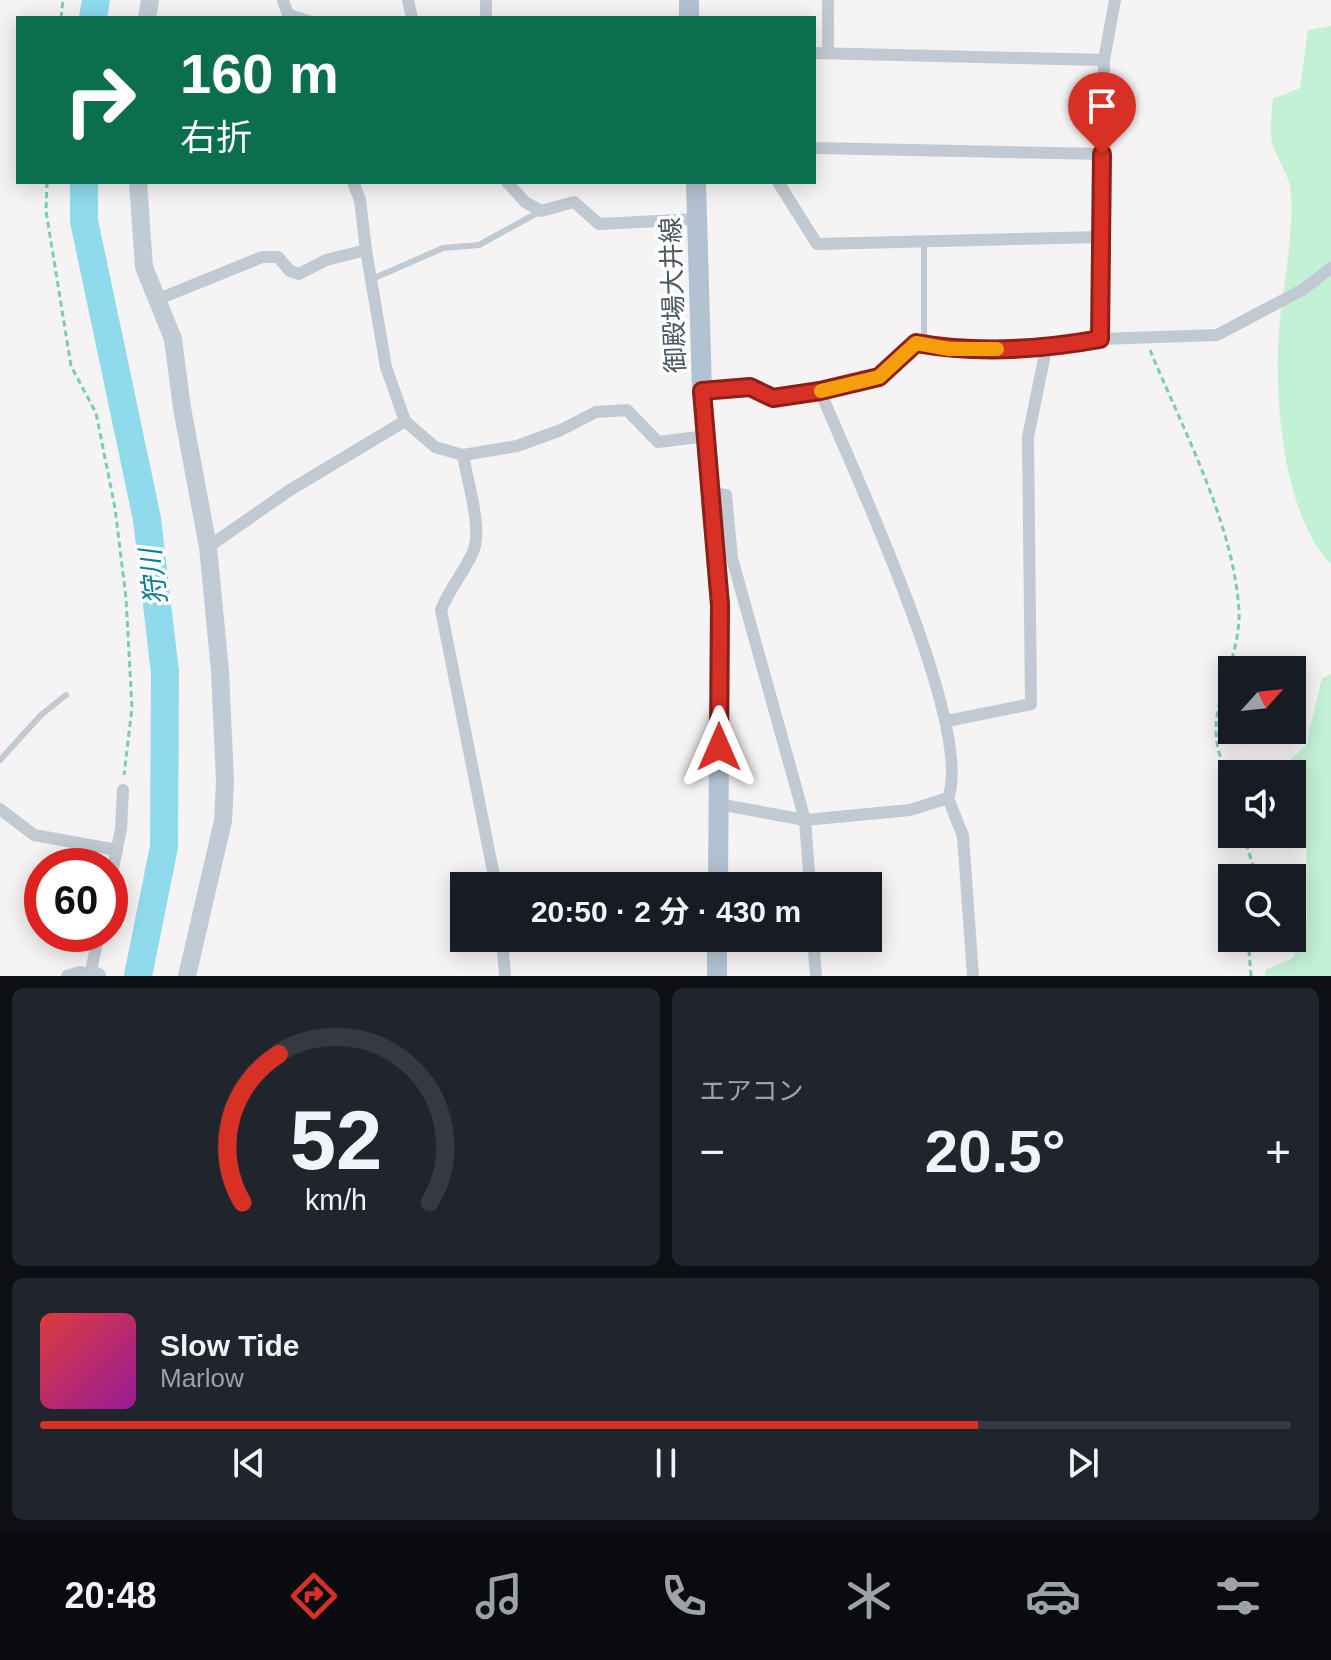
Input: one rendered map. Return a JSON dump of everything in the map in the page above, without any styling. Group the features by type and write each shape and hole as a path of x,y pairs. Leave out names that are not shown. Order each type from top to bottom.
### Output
{"main road":[{"name":"御殿場大井線","path":"696,184 702,391 720,605 718,872"},
{"path":"717,952 717,976"}],"street":[{"path":"828,0 828,53"},
{"path":"1100,339 1104,60 1115,0"},
{"path":"816,53 1104,60"},
{"path":"816,148 1102,154"},
{"path":"138,184 144,267 173,339 182,408 208,547 225,781 223,821 187,976"},
{"path":"354,184 360,200 370,280 386,367 405,421 435,447 463,455 517,446 561,430 596,412 627,410 658,442 707,436"},
{"path":"509,184 525,202 541,211 574,202 599,224 698,219"},
{"path":"779,184 817,244 1101,237"},
{"path":"156,300 262,257 278,257 290,271 299,274 326,260 366,250"},
{"path":"947,721 1031,704 1028,437 1046,349 1100,339 1217,335 1302,290 1331,268"},
{"path":"702,391 750,387 773,398 820,391 921,636 947,721 953,785 948,798 963,836 973,976"},
{"path":"208,547 290,490 405,421"},
{"path":"463,455 476,531 474,549 451,584 441,610 493,872"},
{"path":"712,493 726,495 732,558 805,820 809,872"},
{"path":"117,848 123,790"},
{"path":"718,804 805,820 910,810 948,798"},
{"path":"0,809 34,835 106,848"},
{"path":"67,976 80,972 93,976 96,952"},
{"path":"503,952 505,976"},
{"path":"814,952 816,976"}],"lane":[{"path":"370,280 443,248 479,245 541,211"},
{"path":"924,241 924,344"},
{"path":"820,391 879,377 916,343 949,349 1046,349"},
{"path":"0,760 41,715 66,695"}],"path":[{"path":"47,184 46,211 71,366 89,394 96,413 115,508 126,598 132,708 124,775"},
{"path":"1146,339 1211,499 1234,572 1239,612 1236,653 1217,716 1217,744 1222,760"},
{"path":"1251,976 1252,952"}],"green space":[{"path":"1331,26 1331,564 1315,543 1302,516 1285,454 1278,358 1291,202 1290,186 1274,147 1271,126 1273,99 1300,88 1308,30"},
{"path":"1331,674 1331,976 1265,976 1265,970 1293,958 1295,952 1306,952 1306,760 1290,760 1306,745 1322,678"}],"waterway":[{"name":"狩川","path":"93,16 96,0"},
{"name":"狩川","path":"84,184 84,221 147,519 165,672 164,847 138,976"}],"slow traffic":[{"path":"821,391 879,377 916,343 949,349 997,349"}],"route":[{"path":"719,747 720,605 702,391 750,387 773,398 820,391 879,377 916,343 949,349 1046,349 1100,339 1102,154"}]}
